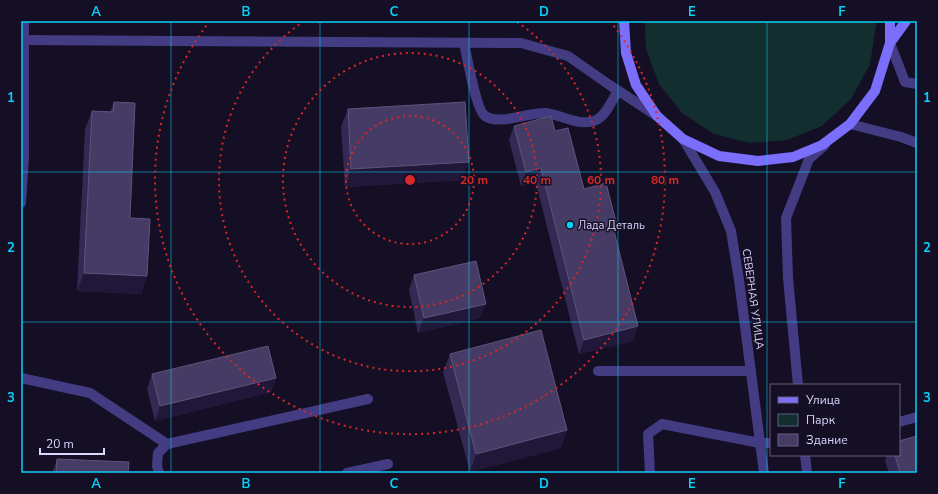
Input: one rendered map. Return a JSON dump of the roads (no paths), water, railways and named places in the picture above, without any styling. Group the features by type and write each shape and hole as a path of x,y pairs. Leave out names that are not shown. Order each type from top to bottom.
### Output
{"main road":[{"path":"624,21 626,53 636,85 657,116 683,139 719,156 758,161 793,157 822,145 850,124 876,91 890,43 890,21"},
{"path":"890,43 906,21"}],"street":[{"path":"21,203 24,156 24,21"},
{"path":"23,40 522,43 568,56 657,116"},
{"path":"464,43 478,106 484,116 495,120 545,113 583,122 593,122 600,118 618,91"},
{"path":"890,43 906,82 917,84"},
{"path":"798,384 788,278 786,218 809,159 850,124 917,143"},
{"name":"СЕВЕРНАЯ УЛИЦА","path":"683,139 715,192 731,230 764,473"},
{"path":"598,371 751,371"},
{"path":"21,378 90,393 167,444"},
{"path":"159,473 157,466 158,453 167,444 368,399"},
{"path":"900,422 917,417"},
{"path":"650,473 648,434 662,424 760,443 770,443"},
{"path":"805,456 807,473"},
{"path":"347,473 388,464"}],"place":[{"name":"Лада Деталь","path":"570,225"}]}
